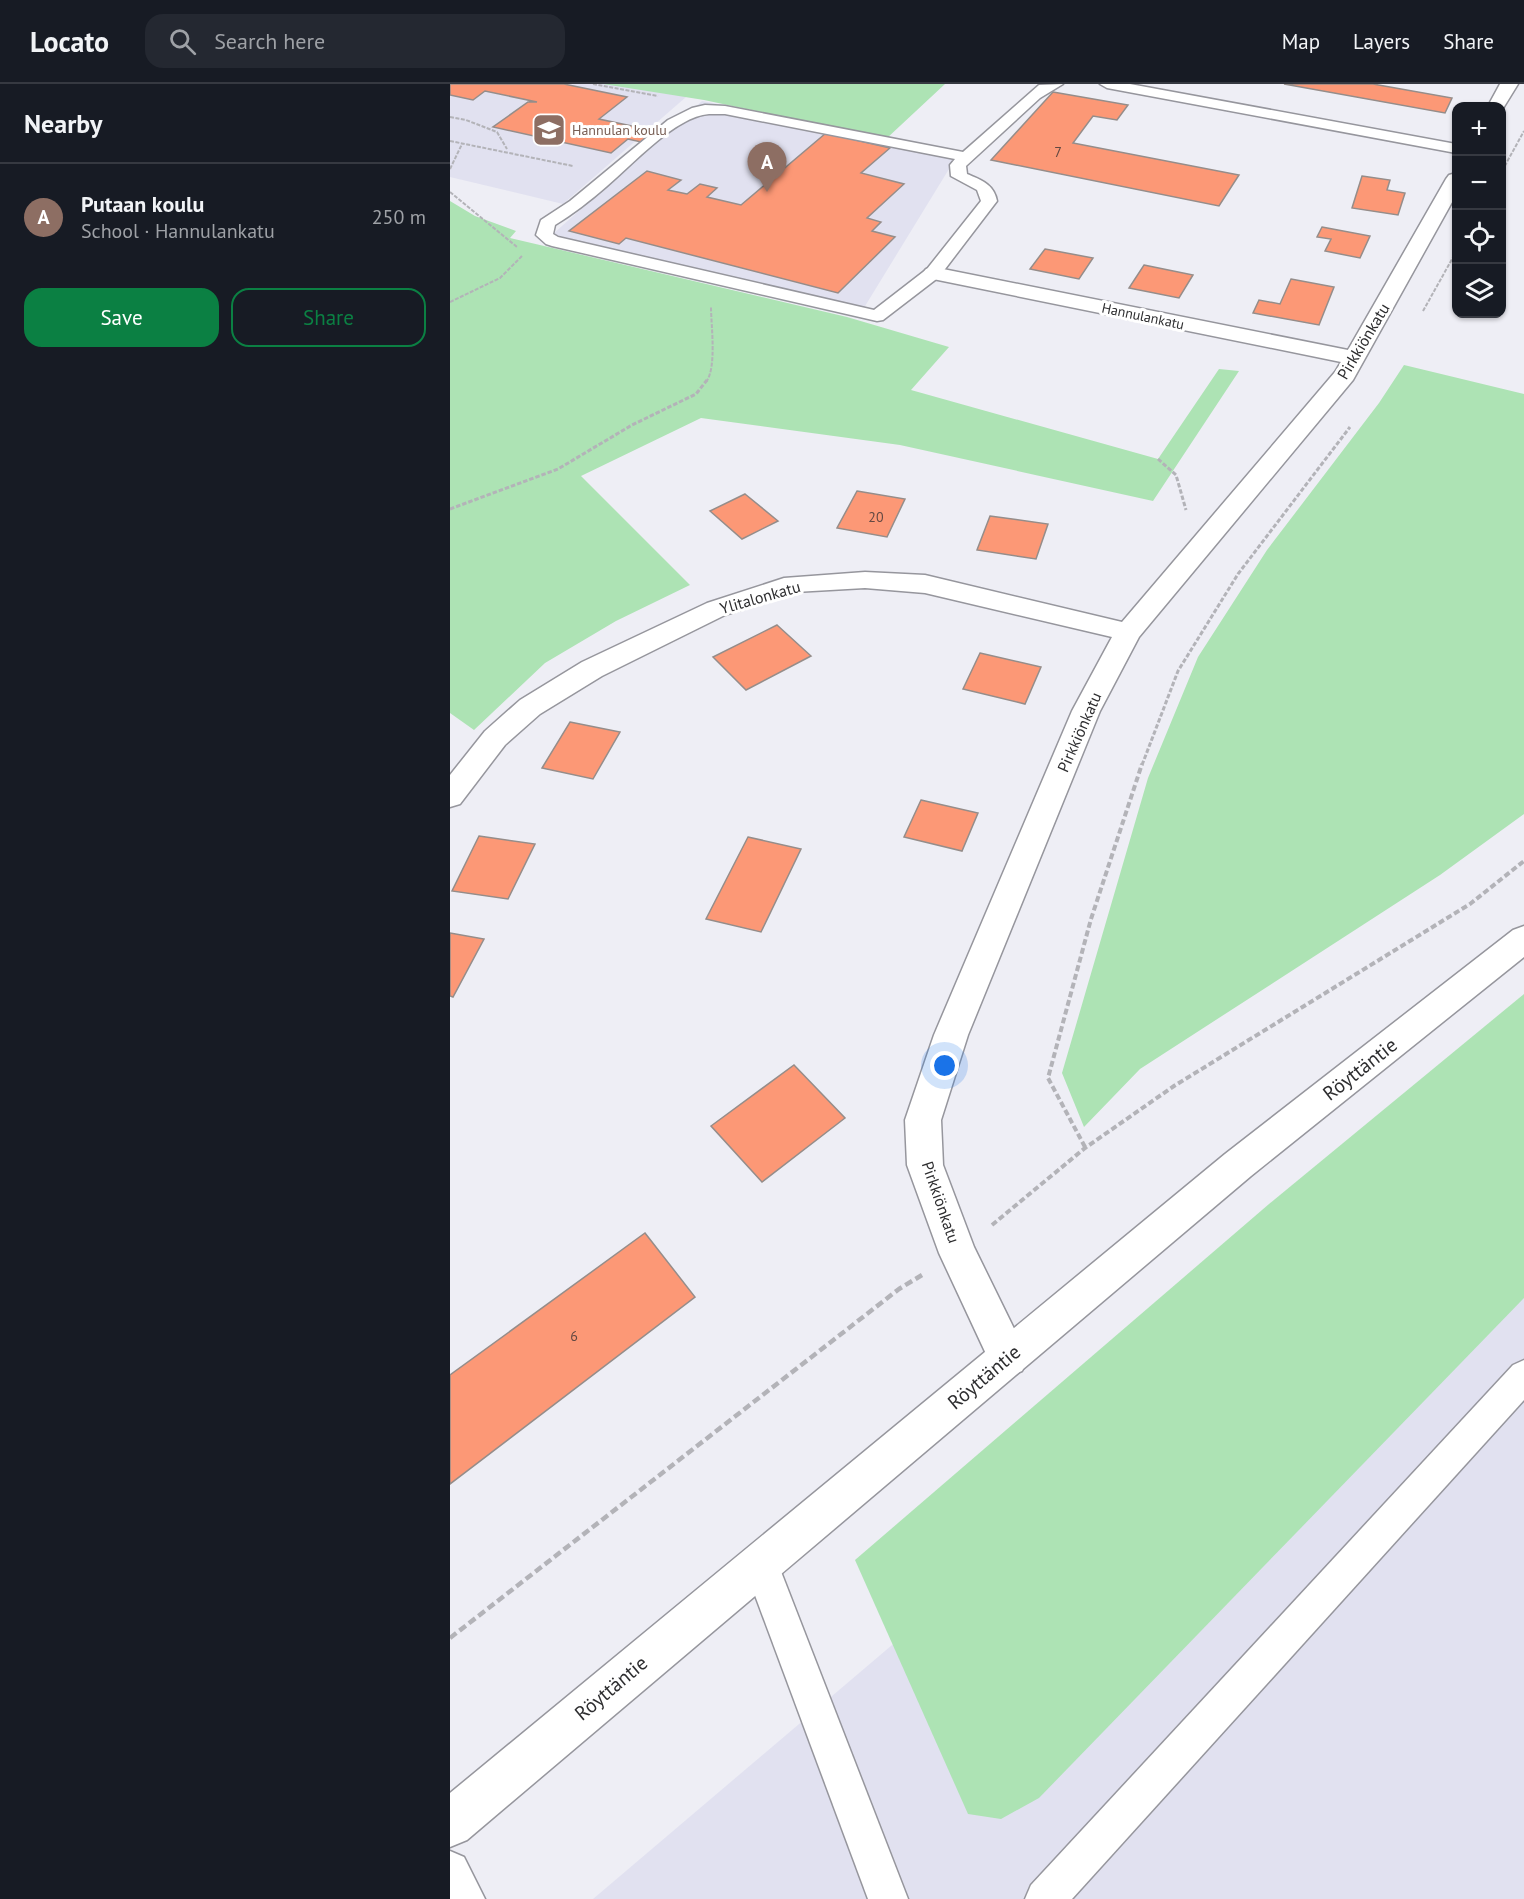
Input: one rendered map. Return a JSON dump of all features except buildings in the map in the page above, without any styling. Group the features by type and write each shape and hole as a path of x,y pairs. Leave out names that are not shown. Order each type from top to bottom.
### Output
{"street":[{"path":"1499,102 1509,84"},
{"name":"Pirkkiönkatu","path":"1008,1357 958,1253 925,1165 923,1120 951,1035 1077,733 1128,632 1345,375 1452,186"},
{"name":"Hannulankatu","path":"933,273 1354,358"},
{"name":"Ylitalonkatu","path":"450,796 495,738 530,707 592,669 716,609 793,584 865,580 925,584 1128,632"},
{"name":"Röyttäntie","path":"450,1823 1238,1165 1524,939"}],"lane":[{"path":"966,157 725,110 696,111 680,118 610,173 575,204 547,223 544,235 552,241 877,316 933,273 989,201 989,194 984,186 958,176 958,165 1035,95 1044,88 1056,84"},
{"path":"1107,84 1452,148"},
{"path":"1045,1899 1524,1376"},
{"path":"761,1563 888,1899"},
{"path":"450,1871 465,1899"}],"path":[{"path":"594,84 672,99 696,111"},
{"path":"450,117 466,120 497,132 507,149"},
{"path":"1506,164 1524,131"},
{"path":"450,141 610,173"},
{"path":"450,169 462,144"},
{"path":"450,192 525,254 500,278 450,302"},
{"path":"1422,313 1452,259"},
{"path":"450,509 558,469 632,425 696,393 709,378 712,352 710,276"},
{"path":"1085,1148 1048,1078 1091,919 1137,777 1178,671 1238,574 1353,423"}],"shaded area":[{"name":"Hannulan koulu","path":"450,84 701,84 563,204 450,177"},
{"path":"702,101 960,151 859,316 553,234"},
{"path":"1524,1108 1524,1899 593,1899"}],"green space":[{"path":"603,84 945,84 886,139 704,100"},
{"path":"450,201 475,216 516,231 510,238 847,317 949,347 911,390 1158,459 1219,369 1239,371 1153,501 900,445 701,418 581,476 690,585 616,621 545,663 474,730 450,713"},
{"path":"1404,365 1524,394 1524,814 1440,875 1140,1069 1084,1127 1062,1073 1148,778 1198,657 1267,550 1379,403"},
{"path":"1524,994 1524,1298 1039,1798 1001,1819 968,1814 855,1560 1269,1204"}],"place":[{"name":"Hannulan koulu","path":"549,130"},
{"name":"Putaan koulu","path":"767,192"}]}
